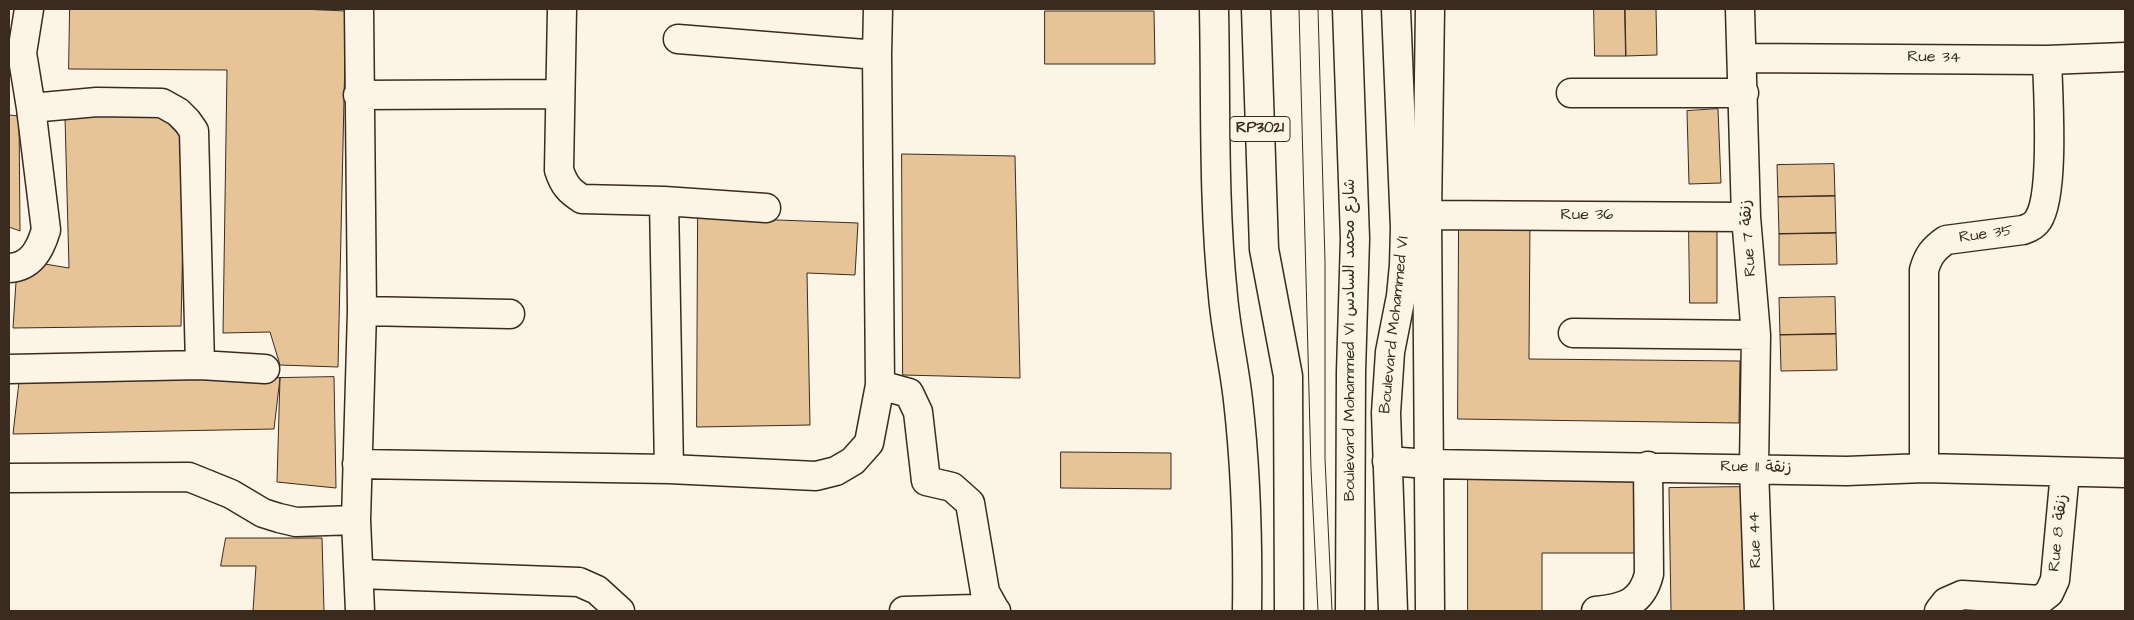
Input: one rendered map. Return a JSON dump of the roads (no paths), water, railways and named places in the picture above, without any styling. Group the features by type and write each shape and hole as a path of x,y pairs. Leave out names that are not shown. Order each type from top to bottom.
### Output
{"main road":[{"path":"359,9 358,95 362,311 356,520 360,574 360,611"},
{"path":"562,9 559,170 565,185 571,193 582,199 664,201 766,208"},
{"path":"357,464 669,469 816,476 836,471 853,461 869,443 880,385 876,55 878,9"},
{"path":"1214,9 1219,249 1223,296 1238,399 1243,456 1246,513 1247,611"},
{"name":"RP3021","path":"1256,9 1264,249 1288,376 1288,611"},
{"name":"Boulevard Mohammed VI شارع محمد السادس","path":"1347,9 1355,239 1351,372 1350,611"},
{"name":"Boulevard Mohammed VI","path":"1393,611 1386,413 1388,377 1401,296 1405,228 1396,9"},
{"name":"Boulevard Mohammed VI","path":"1430,9 1427,215 1430,611"},
{"name":"Rue 7 زنقة","path":"1740,9 1744,93 1746,217 1756,335 1754,468"},
{"path":"9,268 18,268 29,263 37,252 46,230 22,52 22,11"},
{"path":"678,39 876,55"},
{"name":"Rue 34","path":"1742,58 2047,60 2125,57"},
{"name":"Rue 35","path":"1924,468 1924,270 1927,257 1946,240 2023,230 2031,227 2038,221 2042,211 2048,173 2047,60"},
{"path":"1571,92 1744,93"},
{"path":"358,95 560,94"},
{"path":"31,108 97,102 162,103 178,112 194,131 200,365"},
{"path":"664,201 669,469"},
{"name":"Rue 36","path":"1427,215 1746,217"},
{"path":"362,311 510,314"},
{"path":"1574,333 1756,335"},
{"path":"9,369 200,365 265,368"},
{"path":"880,385 909,393 918,412 926,481 952,487 970,502 985,592 996,611"},
{"name":"Rue 11 زنقة","path":"1388,461 1429,464 1648,466 1847,471 1924,468 2125,473"},
{"path":"1596,611 1621,607 1640,596 1646,587 1650,574 1648,466"},
{"name":"Rue 44","path":"1754,468 1759,611"},
{"name":"Rue 8 زنقة","path":"1939,611 1946,602 1962,595 2040,600 2049,594 2055,580 2065,472"},
{"path":"9,478 189,477 232,494 263,513 279,518 296,522 356,520"},
{"path":"360,574 580,582 596,590 620,611"},
{"path":"904,611 996,611"}],"tram line":[{"path":"1299,9 1311,469 1318,611"},
{"path":"1318,9 1325,261 1325,459 1332,611"}]}
